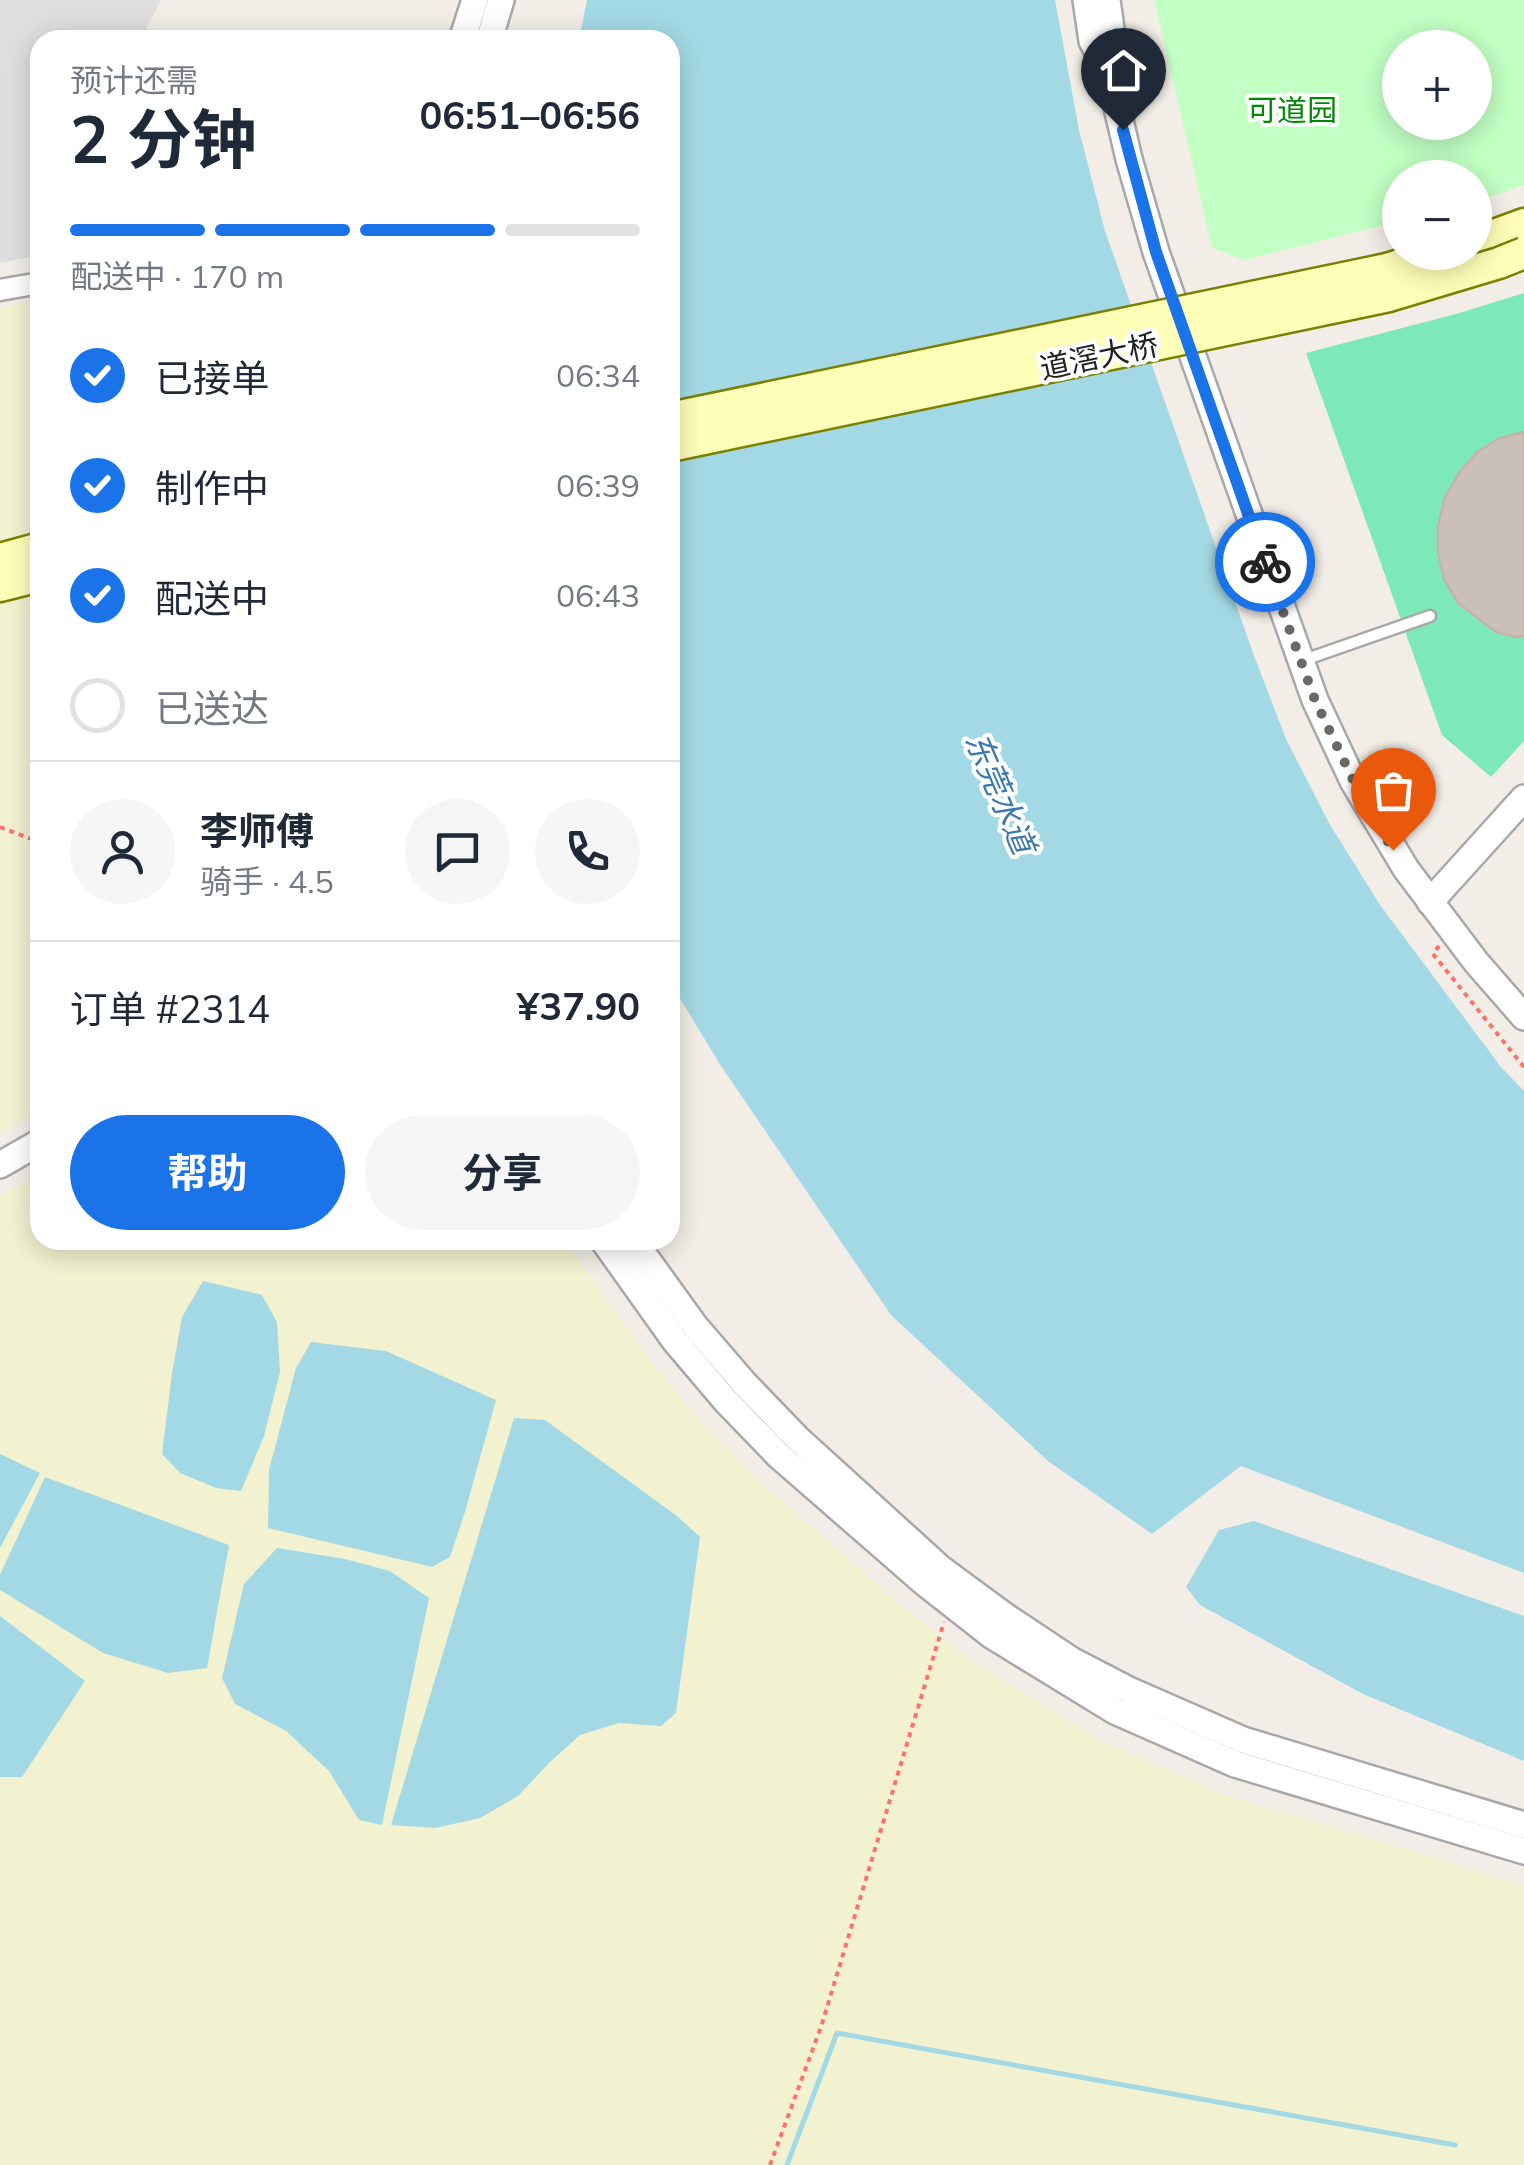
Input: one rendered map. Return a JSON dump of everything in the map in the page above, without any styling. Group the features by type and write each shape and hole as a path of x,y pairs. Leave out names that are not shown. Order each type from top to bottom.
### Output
{"main road":[{"path":"1492,236 1524,224"},
{"name":"道滘大桥","path":"680,444 1389,296 1524,253"},
{"name":"道滘大桥","path":"680,416 1382,268"},
{"path":"0,559 30,551"},
{"path":"0,586 30,578"}],"street":[{"path":"465,30 475,0"},
{"path":"492,30 502,0"},
{"path":"1086,0 1092,40 1109,72 1156,252 1327,728 1381,830 1430,902 1524,1017"},
{"path":"1106,0 1112,36 1109,72"},
{"path":"0,290 30,285"},
{"path":"1430,902 1524,798"},
{"path":"0,1165 30,1148"},
{"path":"610,1250 675,1342 779,1456 991,1635 1115,1711 1234,1764 1524,1852"},
{"path":"641,1250 695,1326 796,1438 940,1568 1054,1649 1130,1691 1243,1740 1524,1825"}],"lane":[{"path":"1300,661 1430,616"}],"path":[{"path":"0,827 30,837"},
{"path":"1451,930 1433,954 1524,1066"},
{"path":"770,2165 822,2027 950,1603"}],"shaded area":[{"path":"0,0 161,0 145,30 30,30 30,257 0,263"}],"green space":[{"name":"可道园","path":"1154,0 1524,0 1524,185 1492,196 1492,160 1382,160 1382,226 1244,260 1212,248"},
{"path":"1524,293 1524,741 1491,777 1442,735 1306,353"},
{"path":"30,301 30,1116 0,1134 0,307"},
{"path":"30,1179 30,1250 572,1250 650,1361 757,1479 905,1609 973,1661 1100,1740 1223,1794 1524,1885 1524,2165 0,2165 0,1196"}],"water":[{"name":"东莞水道","path":"587,0 1055,0 1079,130 1105,231 1286,739 1329,823 1380,905 1501,1067 1524,1091 1524,1573 1241,1466 1152,1534 1048,1461 891,1315 721,1066 680,999 680,30 581,30"},
{"path":"203,1281 262,1295 277,1322 280,1372 264,1436 241,1491 216,1488 180,1473 162,1454 182,1317"},
{"path":"311,1342 386,1351 496,1400 450,1557 432,1567 268,1528 269,1470 296,1368"},
{"path":"514,1418 545,1420 700,1537 676,1713 661,1726 619,1723 580,1735 518,1796 480,1818 435,1828 391,1825"},
{"path":"0,1454 40,1473 0,1548"},
{"path":"45,1477 229,1545 207,1668 168,1673 103,1653 0,1590 0,1575"},
{"path":"1254,1521 1524,1616 1524,1761 1363,1694 1200,1605 1186,1587 1219,1530"},
{"path":"277,1548 390,1571 429,1598 382,1825 359,1820 329,1771 286,1731 235,1704 222,1678 244,1584"},
{"path":"0,1616 85,1681 22,1777 0,1777"}],"building":[{"path":"1524,432 1524,636 1516,637 1496,632 1458,603 1444,579 1438,553 1438,526 1445,497 1461,470 1498,439"}],"waterway":[{"path":"787,2165 837,2033 1455,2145"}],"way so far":[{"path":"1265,562 1333,741 1393,850"}],"route":[{"path":"1123,130 1156,252 1265,562"}]}
